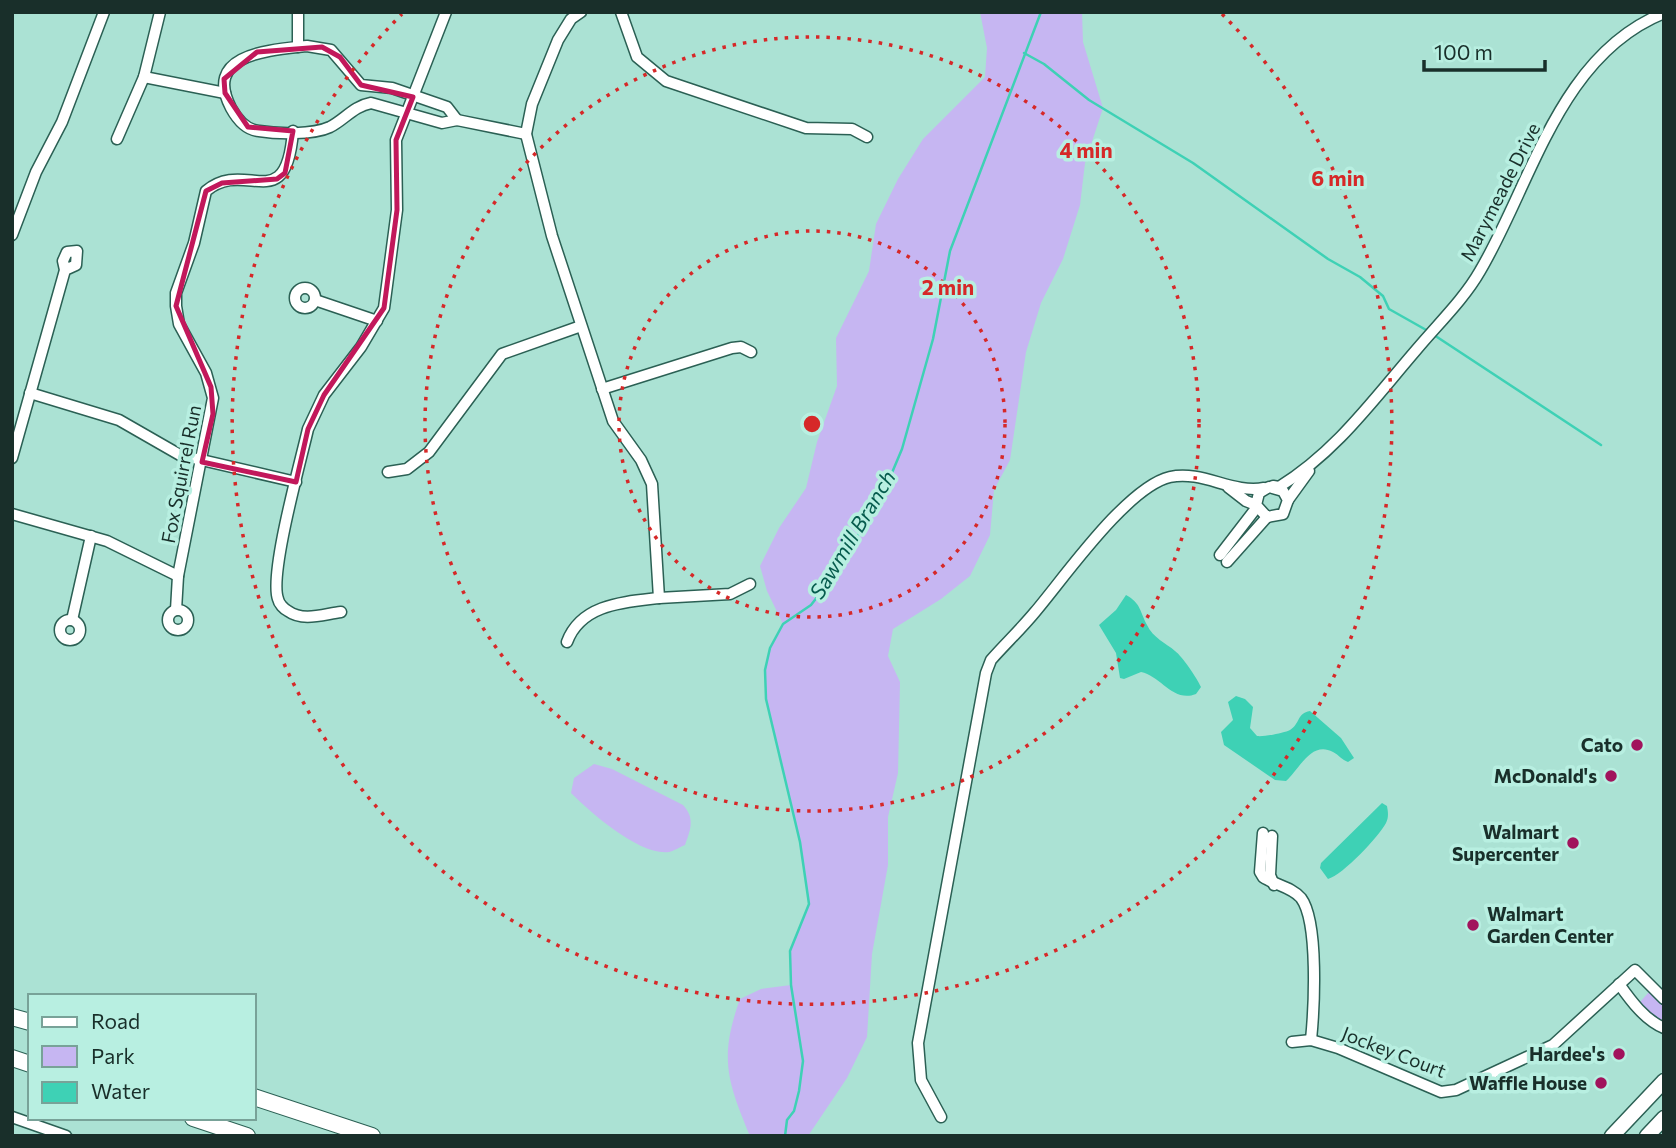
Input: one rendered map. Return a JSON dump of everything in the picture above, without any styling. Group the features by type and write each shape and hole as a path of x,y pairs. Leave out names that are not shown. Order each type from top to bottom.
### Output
{"highway":[{"path":"256,1098 372,1136"},
{"path":"199,1120 247,1136"}],"main road":[{"path":"1612,1136 1664,1081"},
{"path":"1647,1136 1664,1118"}],"street":[{"path":"12,235 36,172 62,122 104,12"},
{"path":"117,139 144,77 160,12"},
{"path":"298,12 298,47"},
{"path":"341,612 299,616 290,613 277,599 281,545 308,429 324,395 362,347 384,308 394,240 396,140 446,12"},
{"path":"581,12 571,19 558,40 532,104 526,134 549,224 602,389 617,430 641,460 652,484 659,598"},
{"path":"621,12 637,57 666,81 806,128 852,129 867,137"},
{"name":"Marymeade Drive","path":"1269,487 1279,488 1318,459 1349,430 1479,274 1569,95 1586,74 1625,36 1664,13"},
{"path":"457,120 447,107 392,88 361,85 331,50 269,48 236,64 224,79 225,93 239,120 258,131 329,127 363,105 371,103 442,122 457,120 526,134"},
{"path":"144,77 225,93"},
{"name":"Fox Squirrel Run","path":"176,610 178,576 213,398 206,373 179,324 176,293 194,243 206,191 222,183 276,179 285,173 291,155 293,131"},
{"path":"12,458 65,270"},
{"path":"315,300 377,321"},
{"path":"388,472 407,469 429,452 502,354 581,327"},
{"path":"602,389 732,348 741,347 751,352"},
{"path":"30,393 119,420 180,455 296,482"},
{"name":"Marymeade Drive","path":"1288,500 1318,459"},
{"path":"941,1117 921,1080 918,1043 986,673 991,660 1139,492 1170,477 1202,477 1250,491 1269,487 1283,491 1288,500 1283,514 1267,517 1223,558 1257,506 1256,498 1269,487"},
{"path":"1220,483 1257,506 1267,517"},
{"path":"12,514 107,541 178,576"},
{"path":"72,620 90,536"},
{"path":"567,642 572,627 596,611 620,602 730,594 751,584"},
{"name":"Jockey Court","path":"1268,835 1260,872 1274,885 1296,893 1308,914 1314,984 1311,1040"},
{"name":"Jockey Court","path":"1292,1042 1311,1040 1338,1048 1441,1092 1456,1090 1509,1068 1553,1045 1635,970 1664,999"},
{"path":"1619,984 1631,1001 1664,1028"},
{"path":"12,1117 66,1136"}],"highlighted area":[{"path":"322,47 340,57 361,85 413,97 396,140 397,210 384,308 324,395 308,429 296,482 202,462 213,414 211,387 176,306 206,191 222,183 277,179 285,173 293,131 248,127 225,93 224,79 257,52"}],"green space":[{"path":"980,12 1082,12 1083,42 1103,108 1085,163 1080,205 1063,259 1041,303 1026,352 1010,460 994,490 990,535 970,576 941,599 893,629 888,656 900,682 898,773 888,817 888,865 872,954 867,1037 847,1078 808,1136 750,1136 728,1069 729,1037 733,1020 740,999 761,989 791,985 790,951 809,904 800,842 766,699 765,670 770,648 783,624 767,591 760,566 779,528 806,488 817,442 837,386 836,338 869,271 876,224 898,179 923,139 985,77 987,48"},
{"path":"594,764 612,769 683,805 691,824 685,845 669,852 644,847 617,832 591,811 571,793 574,778"},
{"path":"1649,992 1664,1007 1664,1018 1660,1022 1640,1002"}],"water":[{"path":"1126,595 1137,605 1153,633 1189,667 1201,687 1196,694 1181,695 1141,672 1120,678 1116,653 1099,625 1116,610"},
{"path":"1236,696 1245,699 1253,707 1250,728 1257,736 1290,730 1303,714 1310,711 1341,738 1354,758 1348,762 1333,752 1318,750 1306,758 1286,781 1275,780 1224,745 1221,732 1233,720 1228,702"},
{"path":"1382,803 1387,806 1388,814 1382,829 1351,863 1328,879 1320,868 1321,863"}],"waterway":[{"name":"Sawmill Branch","path":"785,1136 787,1120 794,1111 799,1091 803,1061 791,985 790,951 809,904 800,842 766,699 765,670 770,648 783,624 811,605 831,579 883,494 902,449 933,339 950,251 1041,12"},
{"path":"1024,53 1044,64 1089,100 1193,163 1328,259 1360,277 1383,296 1389,309 1428,331"},
{"path":"1434,335 1601,445"}],"place":[{"name":"Cato","path":"1637,745"},
{"name":"McDonald's","path":"1611,776"},
{"name":"Walmart Supercenter","path":"1573,843"},
{"name":"Walmart Garden Center","path":"1473,925"},
{"name":"Hardee's","path":"1619,1054"},
{"name":"Waffle House","path":"1601,1083"}]}
